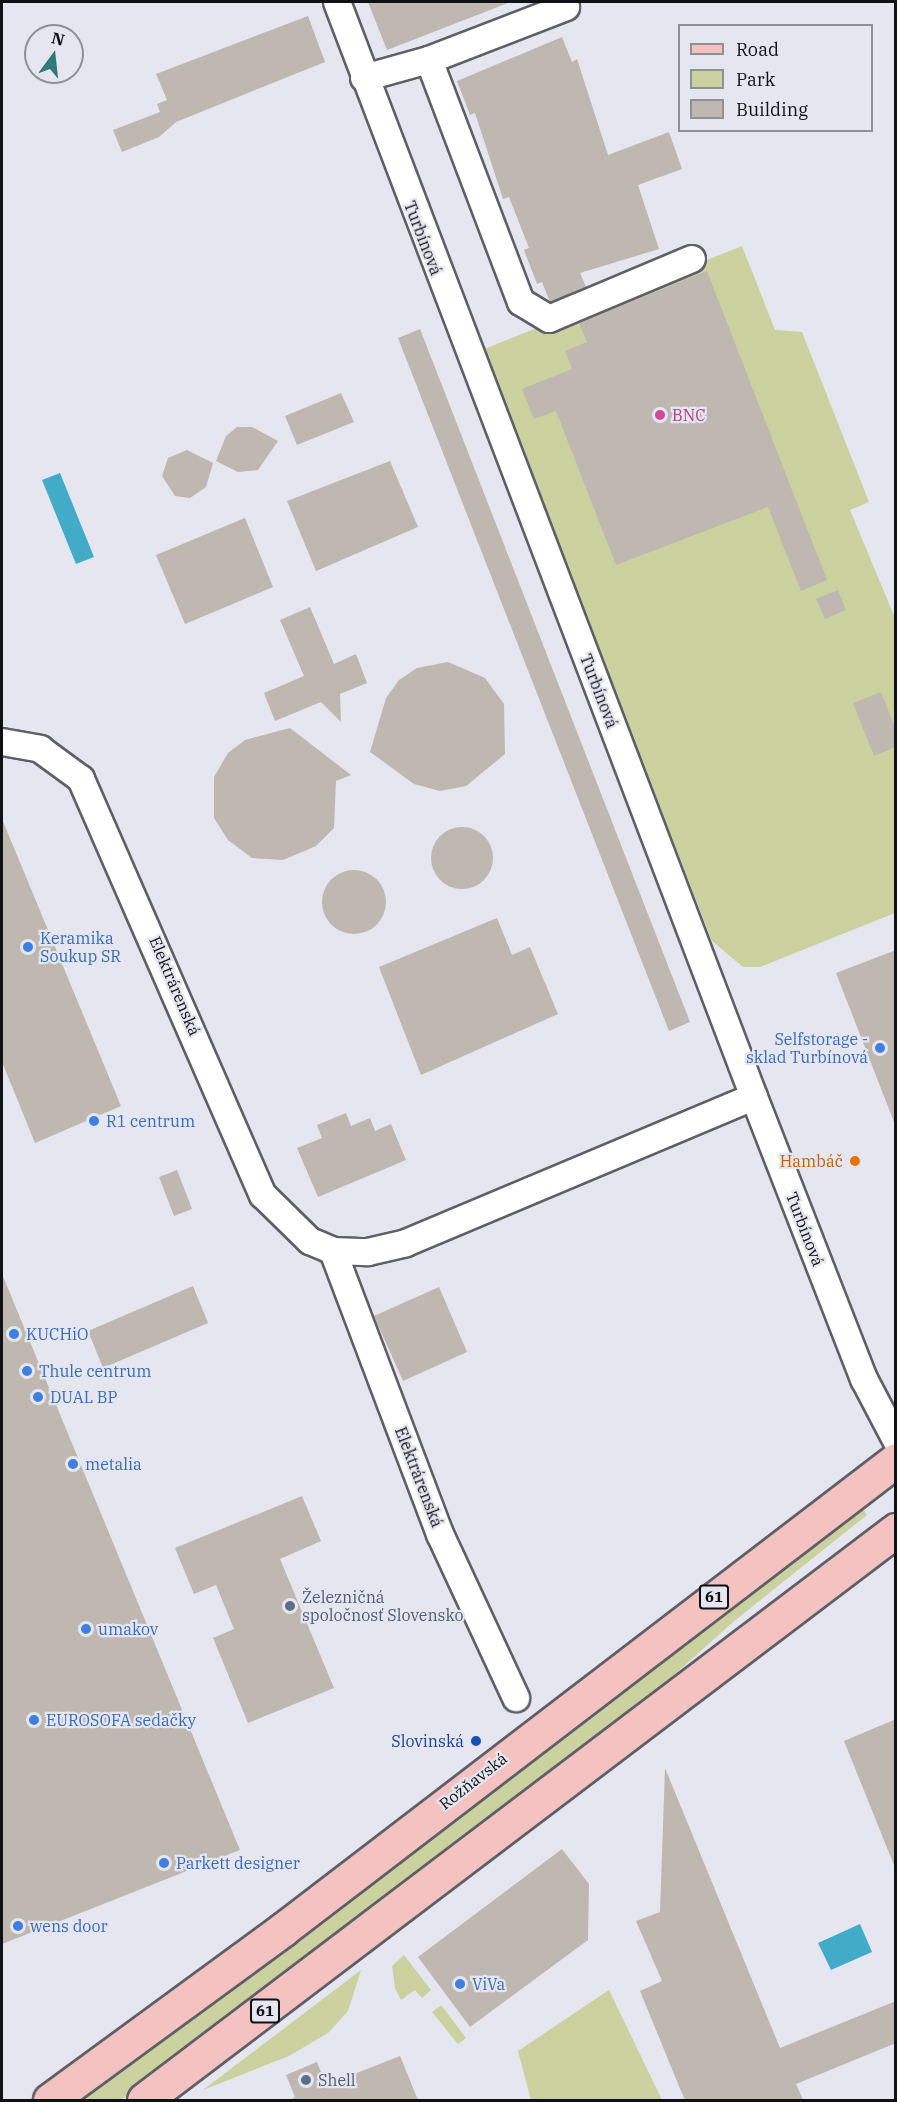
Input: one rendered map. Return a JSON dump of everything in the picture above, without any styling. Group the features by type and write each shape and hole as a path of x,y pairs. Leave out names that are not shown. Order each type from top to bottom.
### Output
{"main road":[{"name":"Rožňavská","path":"50,2100 282,1930 896,1460"},
{"name":"61","path":"144,2100 896,1530"}],"street":[{"name":"Turbínová","path":"337,2 364,78 754,1097 864,1379 896,1440"},
{"path":"364,78 429,60 566,7"},
{"path":"429,60 521,302 549,319 692,259"},
{"name":"Elektrárenská","path":"2,742 40,749 81,779 263,1195 293,1228 333,1251 368,1251 406,1242 754,1097"},
{"name":"Elektrárenská","path":"333,1251 440,1534 516,1698"},
{"path":"864,1379 896,1399"}],"green space":[{"path":"742,246 775,330 802,332 869,502 850,510 895,618 895,913 760,967 743,967 712,941 482,350"},
{"path":"859,1503 867,1515 733,1622 643,1703 227,2023 121,2100 74,2100"},
{"path":"404,1955 431,1990 422,1998 415,1990 401,2000 395,1988 392,1966"},
{"path":"361,1970 348,2011 328,2033 289,2056 203,2090"},
{"path":"609,1990 662,2100 531,2100 518,2051"},
{"path":"441,2005 466,2038 458,2044 432,2012"}],"water":[{"path":"60,473 94,557 76,564 42,480"},
{"path":"860,1924 872,1952 831,1970 818,1943"}],"building":[{"path":"368,2 508,2 508,3 387,50"},
{"path":"308,16 325,62 176,122 159,137 122,152 113,130 160,112 157,104 167,100 156,74"},
{"path":"562,37 572,62 577,59 608,155 669,132 682,169 638,185 659,249 580,273 586,287 550,302 542,282 537,284 524,250 529,248 509,197 503,199 475,113 470,115 457,81"},
{"name":"BNC","path":"707,271 827,580 801,591 768,507 616,565 556,411 534,419 522,389 572,369 565,351 587,342 579,323"},
{"path":"420,329 690,1022 669,1031 398,338"},
{"path":"341,393 354,422 297,445 285,416"},
{"path":"237,427 252,427 278,441 258,470 238,472 216,461 226,436"},
{"path":"187,450 213,463 206,487 190,498 175,496 162,476 168,458"},
{"path":"390,461 418,527 316,571 287,501"},
{"path":"245,518 273,587 185,624 156,555"},
{"path":"838,590 846,610 825,619 816,599"},
{"path":"310,607 334,664 356,654 367,683 340,694 341,722 321,702 275,721 264,693 304,676 280,620"},
{"path":"448,662 485,678 504,704 505,754 466,786 440,791 414,784 370,752 386,698 399,680 417,668"},
{"path":"881,692 896,730 896,747 874,756 853,703"},
{"path":"290,728 351,775 336,781 334,828 316,846 283,860 252,858 228,840 214,818 214,777 228,753 245,740"},
{"name":"Keramika Soukup SR","path":"2,819 121,1106 35,1143 2,1062"},
{"path":"456,827 468,827 484,836 491,846 493,858 491,870 484,880 468,889 456,889 445,884 436,875 431,864 431,852 436,841 445,832"},
{"path":"354,870 372,876 380,884 386,902 380,920 372,928 354,934 336,928 328,920 322,902 328,884 336,876"},
{"path":"497,918 512,955 530,947 558,1014 421,1075 379,967"},
{"name":"Selfstorage - sklad Turbínová","path":"896,950 896,1122 894,1122 836,973"},
{"path":"346,1113 351,1126 370,1118 375,1131 391,1124 406,1160 318,1197 297,1148 322,1138 317,1125"},
{"path":"177,1170 192,1209 174,1216 159,1177"},
{"path":"2,1274 240,1850 2,1944"},
{"path":"193,1286 208,1323 103,1368 88,1331"},
{"path":"439,1287 467,1352 403,1381 374,1316"},
{"path":"302,1496 321,1541 280,1559 334,1688 248,1723 213,1638 234,1629 216,1585 194,1594 175,1548"},
{"path":"896,1719 896,1870 844,1741"},
{"path":"665,1768 780,2048 896,2001 896,2043 796,2084 803,2100 685,2100 681,2091 640,1991 662,1981 636,1921 660,1912"},
{"path":"562,1849 589,1884 588,1940 470,2027 418,1957"},
{"path":"400,2056 418,2100 290,2100 295,2097 286,2075 317,2062 326,2085"}],"place":[{"name":"BNC","path":"660,415"},
{"name":"Keramika Soukup SR","path":"28,947"},
{"name":"Selfstorage - sklad Turbínová","path":"880,1048"},
{"name":"R1 centrum","path":"94,1121"},
{"name":"Hambáč","path":"855,1161"},
{"name":"KUCHiO","path":"14,1334"},
{"name":"Thule centrum","path":"27,1371"},
{"name":"DUAL BP","path":"38,1397"},
{"name":"metalia","path":"73,1464"},
{"name":"Železničná spoločnosť Slovensko","path":"290,1606"},
{"name":"umakov","path":"86,1629"},
{"name":"EUROSOFA sedačky","path":"34,1720"},
{"name":"Slovinská","path":"476,1741"},
{"name":"Parkett designer","path":"164,1863"},
{"name":"wens door","path":"18,1926"},
{"name":"ViVa","path":"460,1984"},
{"name":"Shell","path":"306,2080"}]}
